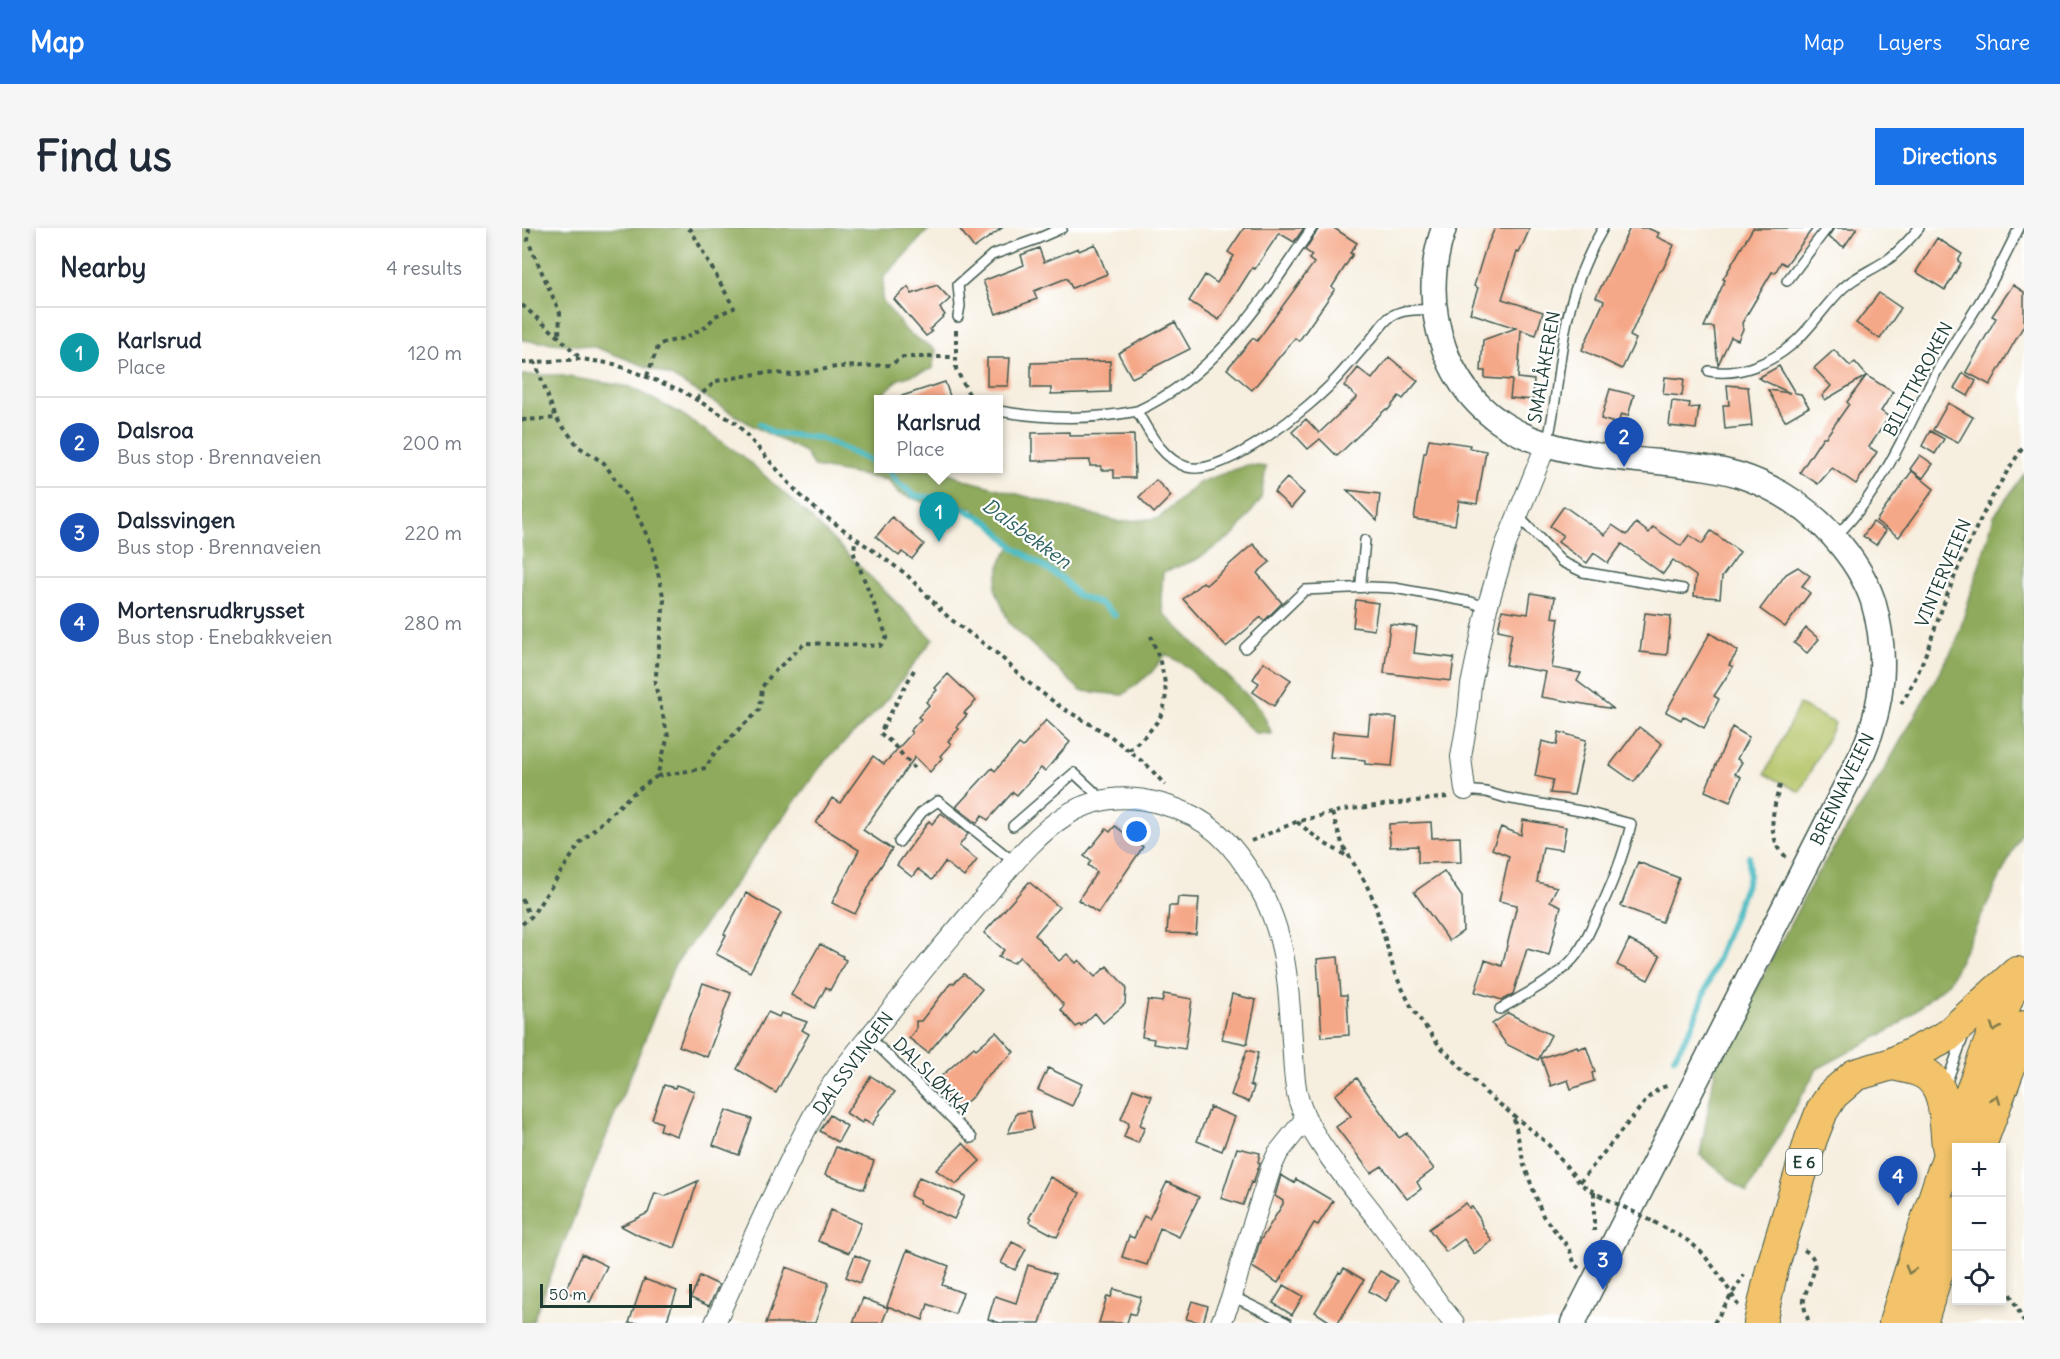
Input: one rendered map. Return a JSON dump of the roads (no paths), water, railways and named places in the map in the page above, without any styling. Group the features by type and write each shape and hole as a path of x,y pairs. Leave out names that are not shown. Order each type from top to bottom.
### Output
{"highway":[{"path":"1971,1016 2020,965"},
{"path":"1909,1320 1928,1213 2020,965"},
{"name":"E 6","path":"1767,1315 1772,1269 1805,1160 1822,1111 1832,1095 1846,1081 1864,1071 1892,1064 1939,1042 1971,1016"},
{"path":"1980,1143 2024,1027"},
{"path":"1892,1064 1924,1073 1938,1086 1948,1154"},
{"path":"1909,1320 1952,1221"}],"street":[{"name":"BRENNAVEIEN","path":"1444,228 1435,265 1434,310 1447,354 1470,393 1500,423 1527,438 1546,445 1610,457 1698,467 1737,475 1769,487 1798,504 1812,514 1834,537 1850,557 1863,579 1876,613 1883,660 1878,708 1863,752 1573,1323"},
{"path":"1465,790 1461,757 1471,685 1487,609 1496,572 1546,445"},
{"name":"DALSSVINGEN","path":"715,1323 768,1207 822,1100 933,957 1014,862 1052,823 1070,812 1104,800 1142,798 1179,809 1218,831 1235,850 1259,887 1277,926 1284,952 1295,1084 1306,1118 1327,1152 1454,1323"},
{"path":"1221,1323 1232,1296 1271,1168 1278,1153 1306,1118"}],"lane":[{"path":"958,317 960,306 958,285 978,266 992,255 1062,228"},
{"path":"1003,412 1067,417 1114,415 1137,411 1159,401 1192,377 1220,351 1274,282 1312,228"},
{"name":"SMALÅKEREN","path":"1546,445 1553,420 1568,316 1586,262 1603,228"},
{"path":"1787,281 1827,228"},
{"path":"1709,371 1719,373 1742,370 1760,364 1778,354 1797,340 1842,289 1901,249 1919,228"},
{"name":"BILITTKROKEN","path":"1834,537 1847,525 1877,486 1903,442 1936,373 1985,293 2019,228"},
{"path":"1137,411 1162,450 1174,460 1188,467 1202,468 1218,463 1239,454 1282,426 1318,397 1388,318 1406,310 1434,310"},
{"path":"1517,515 1562,562 1583,572 1683,589"},
{"path":"1361,582 1365,540"},
{"path":"1245,648 1305,590 1394,588 1471,602 1487,609"},
{"path":"1013,826 1074,773 1104,800"},
{"path":"1465,790 1586,812 1631,824 1625,849 1584,944 1572,960 1540,985 1500,1009"},
{"path":"899,842 922,812 938,801 1014,862"},
{"path":"1941,1096 1971,1016"},
{"name":"DALSLØKKA","path":"869,1037 972,1138"},
{"path":"1232,1296 1287,1323"}],"waterway":[{"name":"Dalsbekken","path":"760,424 773,433 820,438 874,463"},
{"name":"Dalsbekken","path":"891,473 898,483 915,496 946,499 990,523 1015,548 1063,579 1077,595 1101,604 1115,615"},
{"path":"1674,1058 1692,1026 1749,876 1749,856"}],"place":[{"name":"Dalsroa","path":"1624,467"},
{"name":"Karlsrud","path":"939,542"},
{"name":"Mortensrudkrysset","path":"1898,1206"},
{"name":"Dalssvingen","path":"1603,1290"}]}
